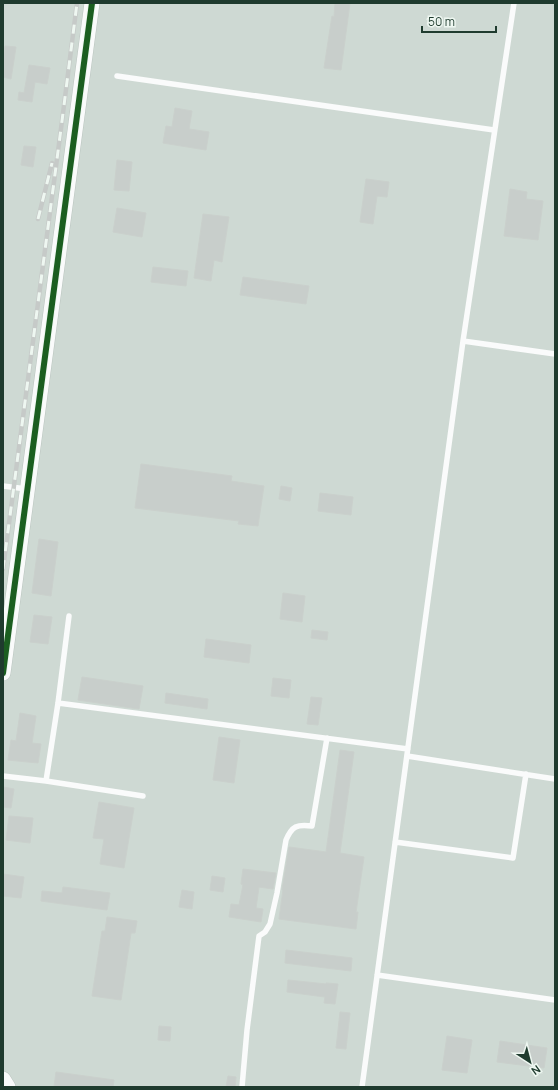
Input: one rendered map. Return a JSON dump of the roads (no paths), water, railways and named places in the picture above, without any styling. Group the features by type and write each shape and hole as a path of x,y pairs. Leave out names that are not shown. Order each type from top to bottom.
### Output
{"street":[{"path":"3,673 92,3"},
{"path":"3,1079 8,1087"}],"lane":[{"path":"362,1087 463,341 514,3"},
{"path":"117,76 494,130"},
{"path":"463,341 555,354"},
{"path":"3,486 27,489"},
{"path":"46,781 69,616"},
{"path":"58,703 408,749"},
{"path":"242,1087 247,1030 259,936 265,932 270,924 286,840 289,832 294,827 302,825 312,826 327,738"},
{"path":"407,756 555,779"},
{"path":"395,842 513,858 526,774"},
{"path":"3,776 143,796"},
{"path":"377,975 555,1000"}],"railway":[{"path":"3,569 77,3"},
{"path":"38,219 52,163"}]}
